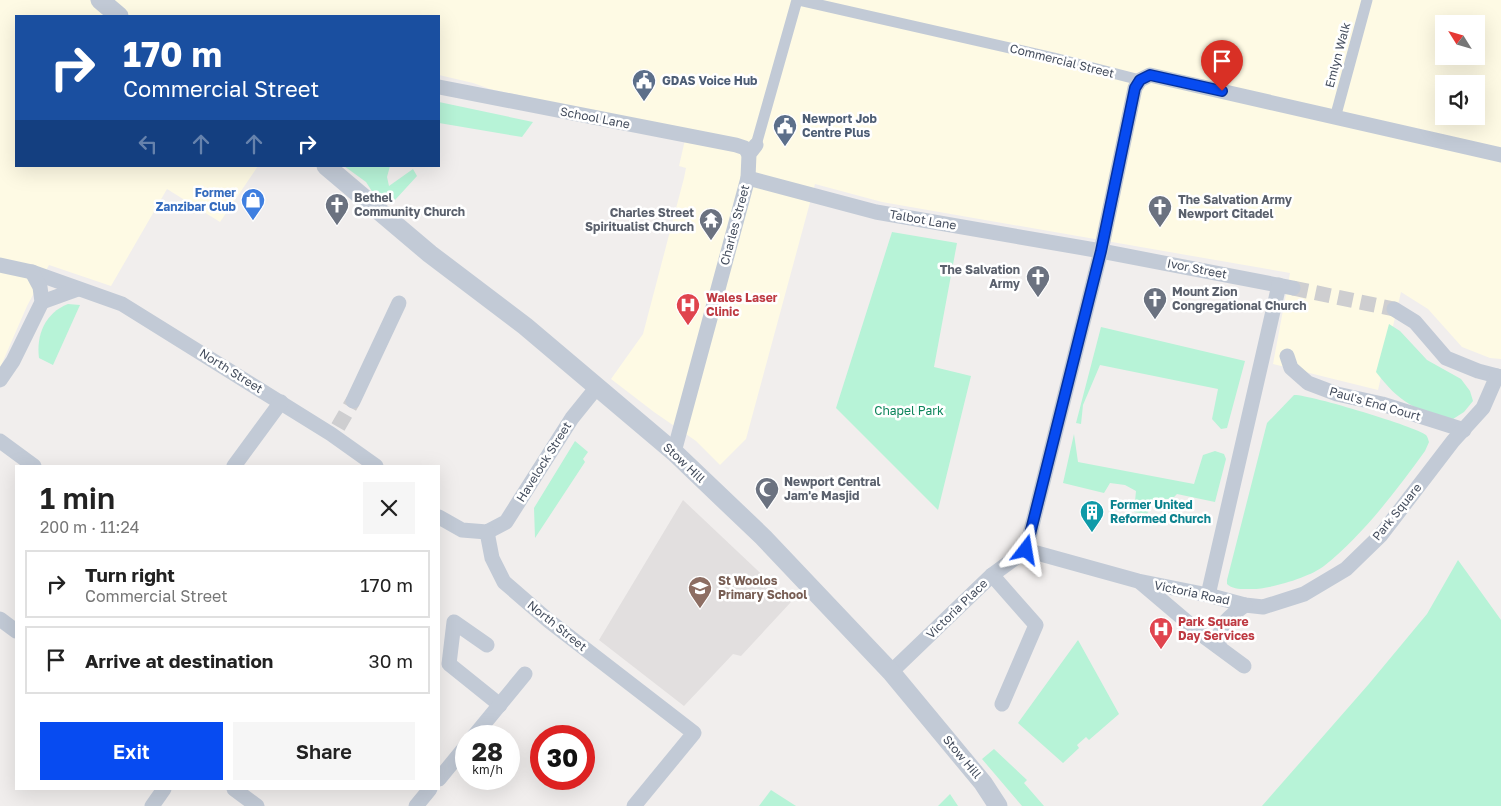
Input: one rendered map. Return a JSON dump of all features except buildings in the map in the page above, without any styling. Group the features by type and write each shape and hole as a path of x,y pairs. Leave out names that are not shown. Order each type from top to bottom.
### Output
{"street":[{"path":"100,0 118,15"},
{"name":"Commercial Street","path":"797,0 1054,58 1140,80 1150,75 1501,155"},
{"name":"Charles Street","path":"674,452 748,178 752,149 797,0"},
{"name":"Emlyn Walk","path":"1335,118 1367,0"},
{"path":"1026,550 1101,251 1135,88 1140,80"},
{"name":"School Lane","path":"440,87 752,149"},
{"name":"Stow Hill","path":"327,167 430,254 525,326 674,452 762,537 891,672 983,783 998,806"},
{"name":"Talbot Lane","path":"748,178 876,212 1101,251"},
{"name":"Ivor Street","path":"1101,251 1286,287 1208,595"},
{"name":"North Street","path":"0,266 32,272 122,304 281,402 334,430 375,465"},
{"path":"0,380 13,361 42,302 40,287 32,272"},
{"path":"42,302 78,289"},
{"path":"353,401 399,304"},
{"path":"1394,309 1414,322 1446,358 1499,377"},
{"name":"Paul's End Court","path":"1292,361 1308,383 1337,394 1382,404 1464,430"},
{"name":"Park Square","path":"1263,607 1304,594 1346,569 1381,535 1483,408 1499,377"},
{"name":"Havelock Street","path":"487,532 506,522 572,418 597,387"},
{"path":"235,465 281,402"},
{"path":"0,441 33,465"},
{"path":"440,517 462,530 487,532"},
{"name":"North Street","path":"487,532 492,558 504,582 549,620 694,733 634,806"},
{"name":"Victoria Place","path":"891,672 992,575 1026,550"},
{"name":"Victoria Road","path":"1026,550 1138,581 1208,595 1245,605 1263,607"},
{"path":"992,575 1036,625 1002,704"},
{"name":"Victoria Road","path":"1138,581 1244,666"},
{"name":"Victoria Road","path":"1219,647 1219,633 1223,624 1245,605"},
{"path":"0,619 15,630"},
{"path":"487,645 454,622 449,664 500,705"},
{"path":"483,725 525,674"},
{"path":"440,777 455,759"},
{"path":"152,806 163,790"},
{"path":"235,790 257,806"},
{"path":"416,806 429,790"}],"shaded area":[{"path":"0,0 1501,0 1501,359 1490,358 1462,347 1428,309 1401,292 1378,390 1273,364 1290,273 882,202 815,184 746,439 720,465 696,441 611,379 643,334 684,178 686,168 679,166 687,131 490,89 440,75 440,15 15,15 15,167 257,167 220,222 167,189 111,286 49,265 27,306 0,368"},
{"name":"St Woolos Primary School","path":"683,500 791,602 741,656 733,654 684,706 599,640"}],"green space":[{"path":"440,102 533,122 522,137 440,123"},
{"path":"345,167 390,167 387,177 389,186 413,169 417,176 395,200 387,201 375,196 366,182"},
{"name":"Chapel Park","path":"892,232 957,243 934,367 971,376 938,510 836,408"},
{"path":"68,304 80,305 53,365 39,358 39,341 48,319 53,313"},
{"path":"1389,324 1400,331 1427,360 1461,379 1470,391 1473,401 1464,412 1453,419 1428,412 1409,404 1385,383 1376,372"},
{"path":"1101,327 1245,361 1227,428 1221,429 1212,419 1218,389 1100,365 1083,405 1081,424 1076,423"},
{"path":"1294,395 1340,405 1404,425 1426,435 1429,442 1425,451 1378,512 1352,541 1324,566 1310,574 1279,585 1252,589 1232,587 1227,584 1227,580 1267,423"},
{"path":"1074,434 1078,462 1194,484 1203,455 1215,451 1224,454 1226,459 1215,502 1177,494 1172,499 1155,499 1147,514 1134,512 1136,491 1125,485 1110,483 1104,493 1063,483"},
{"path":"575,441 588,452 583,459 585,462 535,538 534,508"},
{"path":"1458,560 1501,620 1501,806 1262,806 1368,685 1427,614"},
{"path":"1078,640 1119,714 1089,740 1086,737 1077,745 1079,748 1063,763 1018,723"},
{"path":"994,749 1027,780 1024,783 1044,806 1022,806 982,759"},
{"path":"771,790 796,806 759,806"},
{"path":"950,794 958,806 938,806"}],"tunnel":[{"path":"1293,288 1394,309"},
{"path":"338,427 353,401"}],"place":[{"name":"GDAS Voice Hub","path":"644,102"},
{"name":"Newport Job Centre Plus","path":"785,147"},
{"name":"Former Zanzibar Club","path":"253,221"},
{"name":"Bethel Community Church","path":"337,226"},
{"name":"The Salvation Army Newport Citadel","path":"1160,228"},
{"name":"Charles Street Spiritualist Church","path":"711,241"},
{"name":"The Salvation Army","path":"1038,298"},
{"name":"Mount Zion Congregational Church","path":"1155,320"},
{"name":"Wales Laser Clinic","path":"688,326"},
{"name":"Newport Central Jam'e Masjid","path":"767,510"},
{"name":"Former United Reformed Church","path":"1092,533"},
{"name":"St Woolos Primary School","path":"700,609"},
{"name":"Park Square Day Services","path":"1161,650"}],"route":[{"path":"1026,550 1101,251 1135,88 1140,80 1150,75 1222,91"}]}
